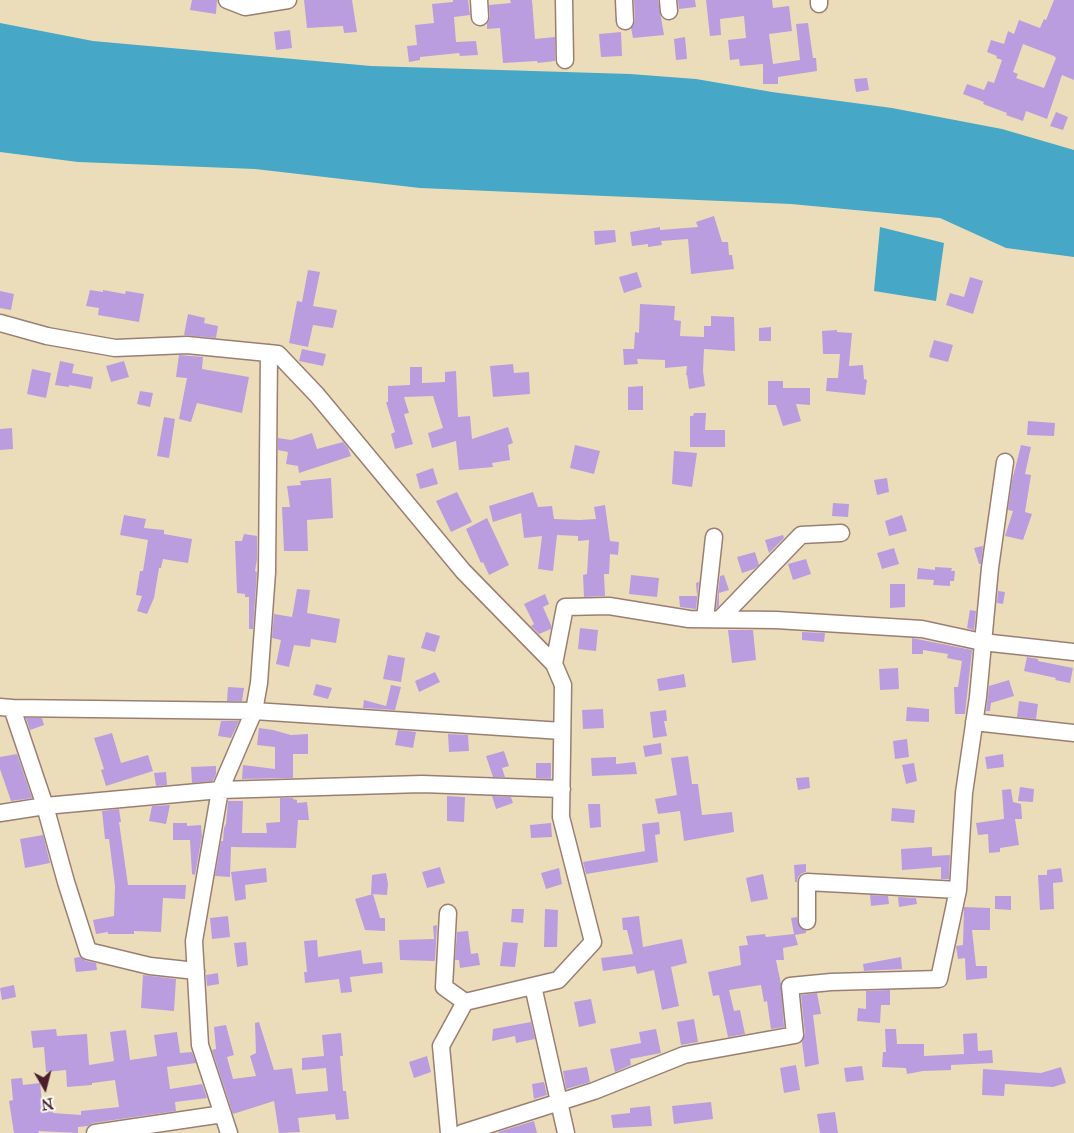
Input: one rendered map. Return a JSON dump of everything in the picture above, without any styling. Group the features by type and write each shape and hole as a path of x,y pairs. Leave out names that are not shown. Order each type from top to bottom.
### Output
{"street":[{"path":"228,0 246,4 288,0"},
{"path":"479,0 480,17"},
{"path":"564,0 566,60"},
{"path":"624,0 625,21"},
{"path":"0,323 47,336 115,348 187,345 278,354 318,395 463,571 554,664 563,685 561,817 593,942 558,980 465,1002 441,1046 449,1133"},
{"path":"229,1133 200,1046 194,941 220,790 254,711 259,683 267,572 269,353"},
{"path":"462,1133 594,1091 684,1055 795,1035 790,986 831,982 939,979 958,890 964,792 974,722 990,568 1005,462"},
{"path":"713,619 801,535 841,532"},
{"path":"713,619 714,537"},
{"path":"554,664 565,607 609,606 689,619 776,620 922,629 982,642 1074,652"},
{"path":"196,971 150,966 88,951 45,806 6,708 254,711 562,732"},
{"path":"974,722 1074,733"},
{"path":"0,812 220,790 422,784 562,789"},
{"path":"807,921 807,882 958,890"},
{"path":"448,913 444,987 465,1002"},
{"path":"533,986 566,1133"},
{"path":"95,1133 223,1114"}],"water":[{"path":"0,23 93,41 371,66 630,74 696,79 772,92 892,108 1002,129 1074,150 1074,257 1006,248 940,218 791,204 420,188 255,169 78,162 0,152"},
{"path":"880,227 944,243 936,301 874,291"}],"building":[{"path":"192,0 217,0 216,14 190,10"},
{"path":"304,0 352,0 357,32 344,33 343,26 307,28"},
{"path":"453,0 468,0 470,15 454,17 456,42 476,41 478,55 460,56 459,53 420,57 420,60 409,62 407,46 417,45 415,25 434,23 432,4 453,2"},
{"path":"510,0 532,0 535,39 555,37 555,61 503,63 500,28 487,29 490,17 489,5 511,3"},
{"path":"634,0 658,0 664,35 633,38 631,28 635,21"},
{"path":"678,0 695,0 696,7 679,9"},
{"path":"706,0 772,0 773,8 789,6 792,31 769,34 773,64 800,60 796,24 808,23 813,58 816,58 817,71 778,77 778,84 763,84 763,64 740,66 739,59 730,60 728,40 746,38 744,16 720,19 721,35 710,36"},
{"path":"1054,0 1074,0 1074,80 1062,75 1047,119 1026,111 1023,121 1006,115 1007,113 963,94 967,84 984,90 988,81 994,83 1002,60 987,52 991,40 1004,44 1008,31 1014,34 1019,20 1040,28 1044,19 1046,20","holes":["1023,44 1056,58 1044,88 1016,78 1018,74 1013,72"]},
{"path":"290,30 292,48 276,50 274,32"},
{"path":"621,32 622,56 601,57 599,34"},
{"path":"685,37 687,59 676,60 674,39"},
{"path":"867,78 869,90 856,92 854,79"},
{"path":"1056,112 1068,117 1063,130 1050,126"},
{"path":"714,216 722,242 728,242 729,255 732,255 734,269 691,274 688,239 661,241 662,245 648,247 648,244 632,246 630,232 660,227 660,230 698,227 696,222"},
{"path":"615,230 616,242 595,245 594,231"},
{"path":"308,270 320,272 313,306 337,310 333,328 313,325 308,347 289,343 297,301 302,302"},
{"path":"637,272 642,287 624,293 619,277"},
{"path":"970,277 983,281 973,314 946,305 950,293 964,297"},
{"path":"90,290 125,294 126,291 144,294 139,322 98,315 99,308 86,306"},
{"path":"0,291 14,294 11,310 0,308"},
{"path":"640,304 675,306 674,320 681,321 680,336 704,337 704,326 711,326 711,316 734,317 735,351 704,349 703,371 705,386 689,389 686,375 687,366 665,368 665,360 637,359 638,364 624,365 623,349 634,349 635,332 639,333"},
{"path":"188,314 205,318 204,323 218,326 216,338 184,335"},
{"path":"771,327 771,341 759,341 759,328"},
{"path":"837,330 837,332 852,333 849,366 863,365 864,379 867,380 865,395 826,391 827,378 838,378 840,354 823,354 822,331"},
{"path":"934,340 953,345 948,362 929,357"},
{"path":"302,349 326,354 323,366 299,361"},
{"path":"179,355 203,357 202,369 249,377 242,413 197,403 191,422 179,419 187,378 176,377"},
{"path":"60,361 74,364 72,373 93,377 91,389 69,385 69,387 55,385"},
{"path":"124,361 129,377 111,382 106,366"},
{"path":"513,364 514,373 529,372 530,394 493,397 490,366"},
{"path":"410,367 422,367 422,383 445,382 445,372 456,371 458,417 470,416 472,439 508,427 513,443 508,445 510,460 492,463 493,467 459,470 456,441 432,448 428,433 443,428 433,396 404,397 409,413 404,414 413,444 395,449 391,434 395,432 386,402 388,402 388,386 410,385"},
{"path":"32,369 51,373 46,398 27,394"},
{"path":"768,381 783,381 783,388 810,388 810,405 796,404 801,421 783,426 776,405 768,405"},
{"path":"643,386 643,410 628,410 628,387"},
{"path":"140,391 153,393 150,407 137,404"},
{"path":"694,413 706,413 705,430 725,430 725,447 690,447 690,416 693,416"},
{"path":"164,417 175,419 169,458 157,456"},
{"path":"1028,421 1055,423 1054,436 1027,435"},
{"path":"12,428 13,449 0,450 0,429"},
{"path":"312,433 317,449 343,442 351,456 299,473 298,466 286,464 288,452 278,450 278,438 291,440"},
{"path":"575,445 600,451 594,474 570,468"},
{"path":"1021,445 1031,447 1025,474 1031,475 1025,512 1032,514 1023,540 1005,536 1013,511 1008,510 1012,481"},
{"path":"674,451 697,453 692,487 672,484"},
{"path":"433,468 438,484 420,489 416,474"},
{"path":"331,478 333,518 307,520 308,551 284,551 282,507 290,507 287,486 301,485 300,481"},
{"path":"887,478 889,492 877,495 874,480"},
{"path":"457,492 472,522 451,532 436,501"},
{"path":"533,492 538,507 552,506 554,519 596,519 594,507 605,505 610,541 619,542 618,555 610,554 609,574 604,574 605,596 584,597 583,575 587,574 589,540 578,541 578,536 557,535 553,571 538,569 542,536 524,538 521,513 493,522 489,506"},
{"path":"833,503 849,504 848,517 832,516"},
{"path":"124,515 146,519 144,528 164,530 164,534 192,539 188,563 163,559 161,568 159,568 154,598 147,614 137,611 142,596 136,595 140,571 143,571 148,540 120,535"},
{"path":"902,515 907,531 889,536 885,521"},
{"path":"487,518 509,565 489,575 483,562 481,563 466,529"},
{"path":"244,534 257,536 255,571 257,572 253,629 249,629 249,597 245,597 245,594 237,593 235,541 242,541"},
{"path":"783,535 784,538 769,553 765,540"},
{"path":"983,546 981,564 979,564 974,548"},
{"path":"894,548 899,564 882,569 877,553"},
{"path":"755,552 759,565 742,573 737,557"},
{"path":"806,559 811,574 793,580 788,564"},
{"path":"935,567 952,568 951,571 955,571 954,581 950,581 950,586 933,585 934,580 917,579 918,568 935,570"},
{"path":"631,575 659,578 657,597 629,594"},
{"path":"724,575 729,590 719,593 719,606 716,609 720,576"},
{"path":"699,582 696,609 680,607 679,596 697,596 696,583"},
{"path":"890,584 905,584 905,607 890,608"},
{"path":"297,589 310,590 307,613 340,619 336,643 311,639 310,647 294,645 289,667 276,664 281,640 272,638 274,614 292,617"},
{"path":"998,591 1005,592 1003,604 997,603"},
{"path":"545,594 549,604 543,607 551,629 539,634 531,626 534,624 524,604"},
{"path":"970,610 976,611 974,630 967,628"},
{"path":"580,628 598,630 596,651 578,649"},
{"path":"728,630 753,630 756,660 732,663"},
{"path":"426,632 440,636 435,652 421,648"},
{"path":"802,632 825,633 824,642 802,640"},
{"path":"912,638 972,650 965,714 955,714 954,687 958,687 962,661 947,658 948,654 923,650 923,654 912,654"},
{"path":"388,655 405,658 401,682 383,679"},
{"path":"1027,657 1073,668 1070,683 1024,671"},
{"path":"898,668 899,689 880,690 879,669"},
{"path":"435,672 440,682 419,692 415,681"},
{"path":"684,674 686,687 659,691 657,679"},
{"path":"1009,680 1014,696 991,703 990,711 986,711 989,686"},
{"path":"316,684 332,688 328,699 313,695"},
{"path":"391,685 401,687 395,710 363,708 364,700 386,706"},
{"path":"228,687 244,688 242,701 227,701"},
{"path":"1019,701 1038,704 1036,719 1017,717"},
{"path":"907,707 929,709 929,722 906,721"},
{"path":"603,709 604,728 583,729 582,710"},
{"path":"666,710 667,721 664,721 667,736 653,738 650,712"},
{"path":"26,718 42,718 44,725 30,730"},
{"path":"221,721 239,721 231,738 218,736"},
{"path":"259,728 291,735 308,734 308,754 293,754 293,778 242,779 243,765 275,769 275,747 257,745"},
{"path":"398,730 416,732 413,748 395,745"},
{"path":"112,733 121,763 148,755 153,771 106,786 101,770 104,769 94,738"},
{"path":"448,734 468,735 469,751 449,752"},
{"path":"907,739 909,757 895,759 893,741"},
{"path":"661,743 662,754 645,757 643,746"},
{"path":"504,751 509,766 502,768 505,777 493,777 486,756"},
{"path":"17,754 32,798 11,801 0,769 0,757"},
{"path":"1003,754 1004,767 987,769 985,757"},
{"path":"688,756 692,784 698,784 702,815 732,812 734,832 684,841 680,811 658,814 655,799 677,795 671,758"},
{"path":"616,757 616,764 635,762 637,774 592,776 591,758"},
{"path":"536,763 551,763 551,779 536,778"},
{"path":"914,763 917,781 906,784 902,765"},
{"path":"216,766 216,774 213,781 192,783 191,767"},
{"path":"166,772 167,785 156,786 154,773"},
{"path":"809,777 810,788 798,790 796,778"},
{"path":"1020,787 1034,789 1033,802 1018,801"},
{"path":"1011,789 1013,802 1021,804 1022,819 1015,819 1019,845 1000,848 1000,852 989,853 988,834 978,835 976,823 1004,819 1002,790"},
{"path":"447,796 465,797 464,822 447,821"},
{"path":"492,796 511,797 513,803 496,809"},
{"path":"280,798 293,798 297,800 297,803 307,802 309,820 298,820 296,848 231,847 230,877 215,876 226,824 228,801 243,801 242,833 267,833 266,823 280,822"},
{"path":"588,804 600,804 601,827 590,828"},
{"path":"170,805 166,824 149,821 152,806"},
{"path":"892,808 915,810 914,823 891,821"},
{"path":"119,809 121,822 119,822 128,885 186,885 185,899 163,898 161,932 134,931 134,934 108,934 108,932 96,934 93,920 114,916 115,886 109,839 105,839 102,811"},
{"path":"659,822 660,834 655,835 658,862 586,874 583,862 645,851 642,824"},
{"path":"173,823 187,823 187,826 201,825 202,836 195,875 192,874 190,840 173,840"},
{"path":"551,823 552,837 531,838 530,825"},
{"path":"43,835 50,863 25,868 20,839"},
{"path":"932,847 932,856 950,855 949,879 941,879 941,867 902,870 901,849"},
{"path":"806,864 806,872 802,873 798,877 797,882 795,882 794,865"},
{"path":"440,867 445,883 427,888 422,872"},
{"path":"266,868 267,882 245,885 246,899 235,901 231,872"},
{"path":"559,868 562,884 546,889 541,873"},
{"path":"1061,868 1063,882 1053,883 1054,909 1040,910 1038,875 1047,875 1047,870"},
{"path":"386,873 387,895 371,894 372,875"},
{"path":"763,874 768,899 751,902 746,878"},
{"path":"373,894 380,918 385,918 385,931 365,930 355,899"},
{"path":"870,895 888,896 889,904 871,906"},
{"path":"995,896 1011,896 1011,910 995,909"},
{"path":"898,897 916,898 917,904 899,907"},
{"path":"964,907 990,908 990,930 972,930 976,966 987,966 987,978 966,980 965,958 958,959 956,946 963,945"},
{"path":"512,909 524,909 523,923 511,922"},
{"path":"545,909 558,910 557,947 544,947"},
{"path":"228,916 230,937 212,939 210,918"},
{"path":"639,916 643,947 682,939 687,963 671,967 679,1006 662,1010 654,970 637,974 635,966 603,971 601,958 633,954 627,930 623,930 622,918"},
{"path":"797,917 799,926 806,933 795,935 798,945 783,948 784,960 776,960 781,984 784,1027 771,1029 767,1001 764,1002 761,985 729,990 734,1011 740,1010 745,1034 728,1037 719,995 713,996 708,972 741,965 739,946 748,945 746,936 765,934 766,937 794,934 791,918"},
{"path":"437,925 435,961 400,960 399,940 434,939 433,926"},
{"path":"468,931 471,954 478,953 480,965 460,968 459,960 455,960 457,932"},
{"path":"317,940 318,957 361,950 363,964 382,962 383,973 350,977 352,992 341,993 339,979 305,983 304,972 307,972 304,941"},
{"path":"246,942 248,965 237,967 234,943"},
{"path":"503,942 518,943 515,967 500,966"},
{"path":"80,957 86,961 96,963 97,970 76,972 74,958"},
{"path":"901,957 902,969 864,971 863,964"},
{"path":"218,973 219,984 207,986 206,975"},
{"path":"143,975 176,979 174,1011 141,1008"},
{"path":"14,985 16,997 2,1000 0,988"},
{"path":"890,990 890,1005 881,1005 880,1023 857,1021 858,1008 866,1009 866,991"},
{"path":"817,993 821,1014 813,1015 819,1064 805,1067 802,1042 805,1034 801,995"},
{"path":"591,999 596,1023 579,1027 574,1002"},
{"path":"694,1019 698,1042 681,1045 677,1022"},
{"path":"259,1022 274,1070 292,1068 296,1094 328,1091 326,1068 302,1070 302,1058 324,1056 322,1035 341,1033 343,1056 340,1056 343,1091 346,1091 349,1119 336,1120 335,1114 298,1118 300,1132 279,1133 274,1101 233,1114 212,1050 216,1049 214,1027 226,1025 234,1055 227,1057 233,1079 256,1076 250,1056 256,1053 255,1023"},
{"path":"531,1022 535,1039 516,1043 515,1036 492,1041 493,1029"},
{"path":"56,1029 57,1036 87,1034 89,1065 114,1061 110,1032 126,1030 130,1060 157,1056 154,1035 177,1032 180,1053 192,1052 196,1063 167,1067 170,1089 202,1084 207,1098 175,1102 176,1111 93,1123 88,1126 78,1127 78,1133 38,1131 39,1133 14,1133 9,1101 13,1100 11,1079 22,1078 23,1085 40,1083 42,1102 51,1100 53,1113 81,1115 81,1111 119,1107 115,1080 92,1083 92,1085 67,1087 66,1070 46,1072 44,1047 33,1048 31,1031"},
{"path":"656,1029 661,1053 630,1059 631,1065 615,1072 610,1049 641,1043 639,1032"},
{"path":"885,1029 896,1029 897,1044 924,1044 924,1056 964,1054 963,1034 977,1033 978,1051 992,1050 993,1063 951,1065 951,1070 923,1071 907,1074 906,1068 882,1067 883,1052 886,1052"},
{"path":"427,1056 431,1072 414,1078 409,1062"},
{"path":"796,1065 800,1090 784,1093 780,1068"},
{"path":"862,1066 864,1080 846,1082 844,1068"},
{"path":"587,1067 590,1082 566,1089 563,1071"},
{"path":"1061,1067 1066,1083 1053,1087 1005,1084 1004,1096 982,1095 983,1069 1041,1073"},
{"path":"544,1082 547,1095 534,1099 532,1084"},
{"path":"711,1102 713,1119 674,1124 672,1106"},
{"path":"650,1106 652,1126 613,1128 611,1115 630,1113 630,1108"},
{"path":"835,1112 838,1133 820,1133 817,1114"},
{"path":"534,1121 537,1133 498,1132"}]}
